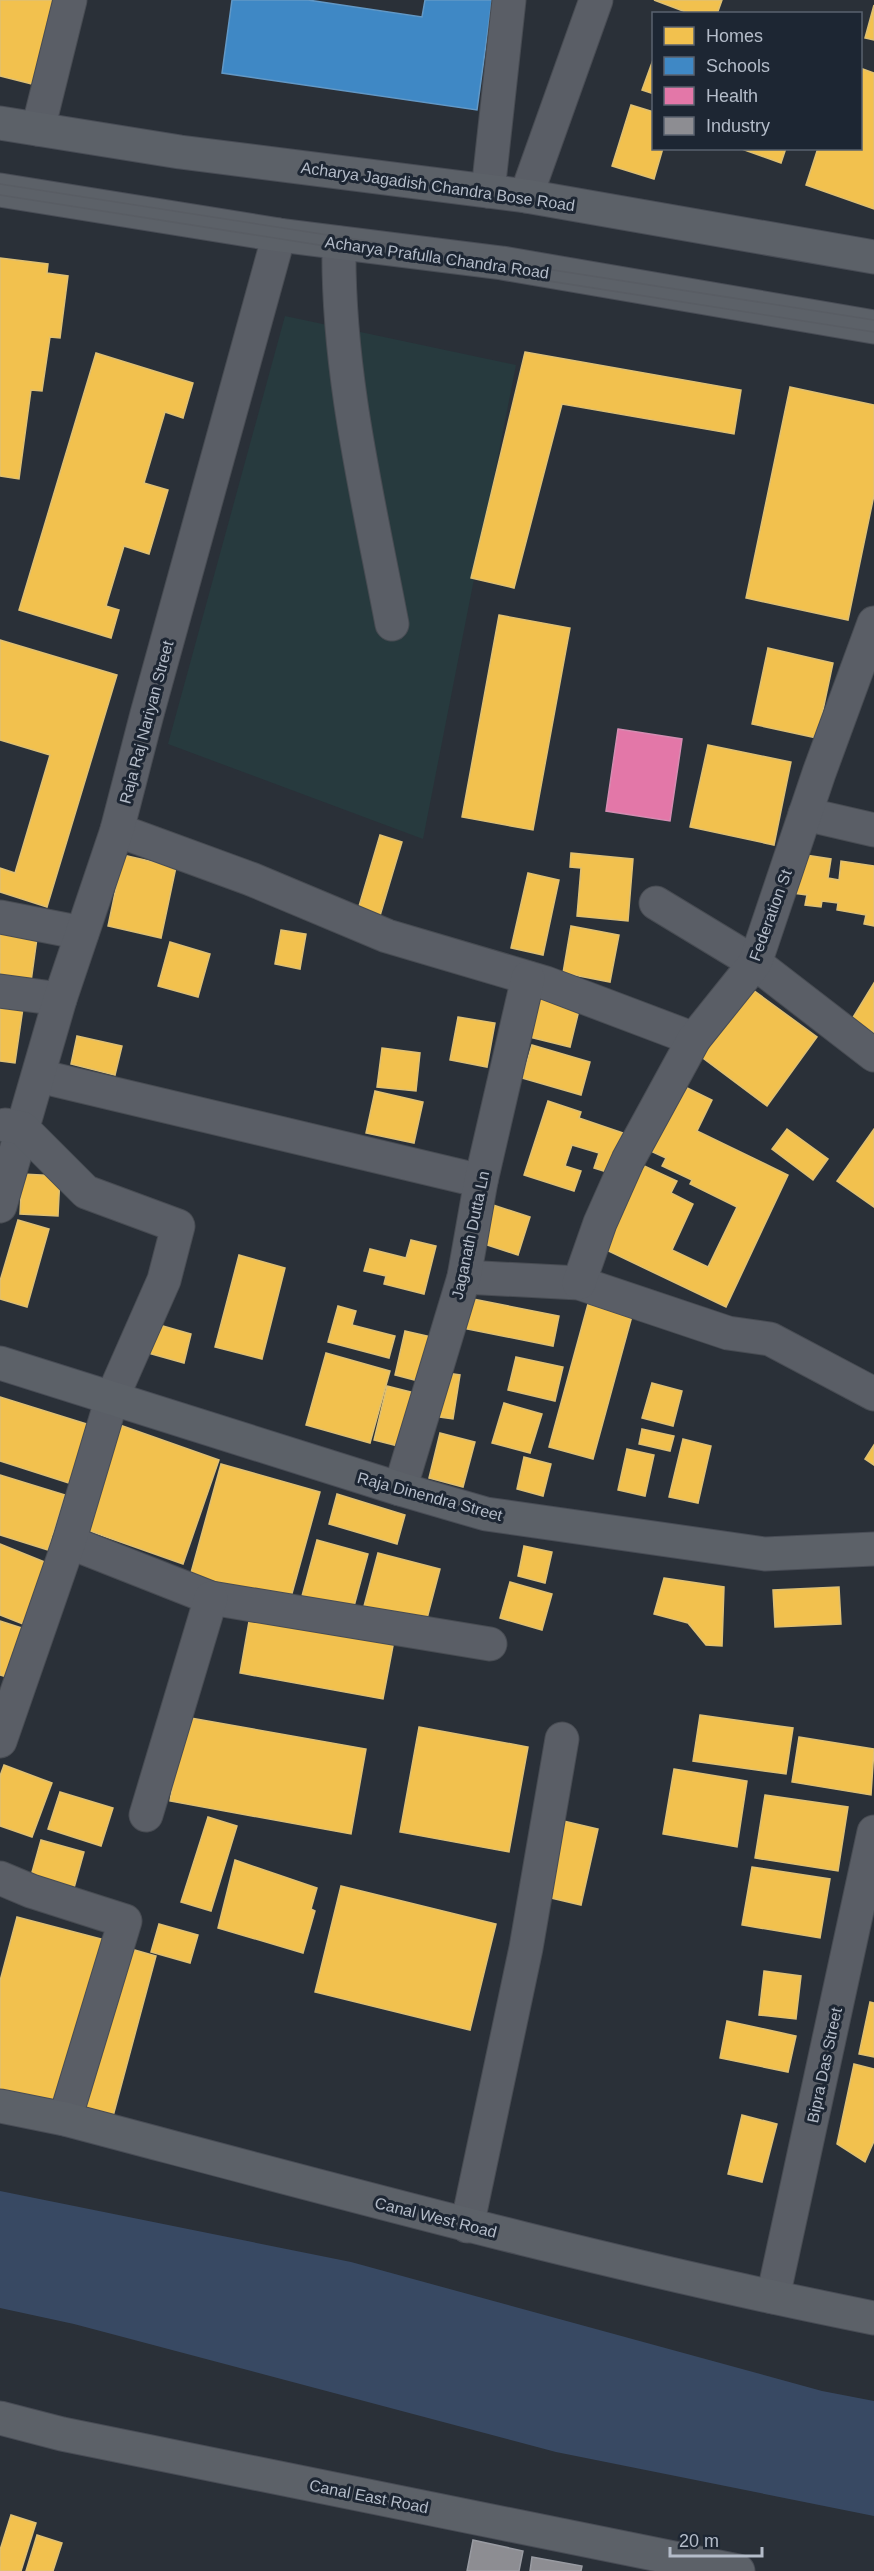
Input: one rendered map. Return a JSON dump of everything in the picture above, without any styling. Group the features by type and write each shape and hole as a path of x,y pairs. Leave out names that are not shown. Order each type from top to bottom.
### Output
{"main road":[{"name":"Acharya Jagadish Chandra Bose Road","path":"0,123 180,152 526,196 874,257"},
{"name":"Acharya Prafulla Chandra Road","path":"0,190 279,235 502,263 874,327"},
{"name":"Raja Dinendra Street","path":"0,1363 486,1514 765,1554 874,1549"},
{"name":"Canal West Road","path":"0,2106 65,2119 467,2226 773,2298 874,2318"},
{"name":"Canal East Road","path":"0,2418 85,2438 738,2571"}],"street":[{"path":"38,129 70,0"},
{"path":"488,191 509,0"},
{"path":"526,196 596,0"},
{"name":"Raja Raj Nariyan Street","path":"0,1206 11,1126 39,1077 60,999 117,830 279,235"},
{"path":"339,243 344,361 353,422 392,624"},
{"name":"Federation St","path":"579,1283 600,1223 628,1160 694,1039 755,963 805,814 874,623"},
{"path":"805,814 874,830"},
{"path":"117,830 251,879 387,936 528,978 694,1039"},
{"path":"656,903 755,963 874,1055"},
{"path":"0,917 82,933"},
{"name":"Jaganath Dutta Ln","path":"400,1489 464,1277 482,1181 528,978"},
{"path":"0,991 60,999"},
{"path":"39,1077 482,1181"},
{"path":"0,1740 69,1542 112,1398 164,1280 178,1226 86,1192 11,1126"},
{"path":"464,1277 579,1283 728,1333 770,1339 874,1394"},
{"path":"69,1542 211,1598 490,1644"},
{"path":"146,1815 211,1598"},
{"path":"467,2226 526,1948 562,1739"},
{"name":"Bipra Das Street","path":"773,2298 874,1832"},
{"path":"0,1878 31,1891 125,1921 65,2119"}],"green space":[{"path":"285,316 516,365 423,839 168,744"}],"water":[{"path":"0,2191 351,2262 822,2391 874,2401 874,2516 556,2452 74,2324 0,2308"}],"building: Homes":[{"path":"0,0 55,0 36,85 0,76"},
{"path":"654,0 722,0 718,12 686,12"},
{"path":"874,5 874,40 865,38"},
{"path":"652,62 652,93 642,90"},
{"path":"862,69 874,73 874,209 806,185 817,150 862,150"},
{"path":"631,105 652,111 652,150 662,150 654,179 612,166"},
{"path":"745,150 785,150 781,163"},
{"path":"0,258 48,264 47,273 68,276 60,338 50,337 42,391 31,390 19,479 0,476"},
{"path":"525,352 741,390 734,434 562,404 514,588 471,578"},
{"path":"96,353 193,383 183,418 165,412 144,483 168,490 149,554 124,546 106,606 119,610 111,638 19,610"},
{"path":"790,387 874,405 874,495 848,620 746,598"},
{"path":"499,615 570,628 533,830 462,817"},
{"path":"0,640 117,675 47,907 0,892 0,868 15,873 50,755 0,740"},
{"path":"768,648 833,663 817,738 752,724"},
{"path":"708,745 791,762 774,845 690,827"},
{"path":"380,835 402,842 379,919 357,913"},
{"path":"571,853 633,859 628,921 577,916 581,868 570,867"},
{"path":"799,854 831,859 828,878 839,880 841,861 874,866 874,926 864,924 866,915 837,910 838,903 822,901 821,907 805,905 807,895 793,893"},
{"path":"123,855 176,867 161,938 108,926"},
{"path":"528,873 559,880 543,955 511,948"},
{"path":"0,925 38,931 30,989 0,985"},
{"path":"571,926 619,935 610,982 563,973"},
{"path":"281,930 306,934 300,969 275,964"},
{"path":"170,942 210,954 198,997 158,986"},
{"path":"874,983 874,1033 852,1019"},
{"path":"749,987 817,1037 767,1106 699,1055"},
{"path":"534,995 580,1006 570,1047 525,1036"},
{"path":"0,997 24,1001 15,1063 0,1061"},
{"path":"458,1017 495,1023 487,1067 450,1060"},
{"path":"77,1036 122,1046 115,1075 71,1064"},
{"path":"532,1045 590,1062 581,1095 522,1078"},
{"path":"382,1048 420,1053 416,1091 377,1087"},
{"path":"677,1083 712,1100 697,1131 788,1175 726,1307 600,1247 640,1164 677,1181 671,1193 693,1204 672,1250 708,1267 737,1207 690,1184 692,1180 662,1166 666,1158 646,1149"},
{"path":"375,1091 423,1102 414,1143 366,1133"},
{"path":"548,1101 581,1112 579,1118 623,1133 610,1173 594,1168 599,1153 572,1145 565,1166 581,1171 574,1191 524,1175"},
{"path":"787,1129 828,1159 813,1180 772,1149"},
{"path":"874,1129 874,1207 837,1181"},
{"path":"22,1174 60,1176 58,1216 20,1214"},
{"path":"484,1202 530,1217 518,1255 472,1240"},
{"path":"18,1220 49,1229 27,1307 0,1299 0,1281"},
{"path":"411,1240 436,1246 424,1294 384,1284 386,1276 364,1271 370,1249 406,1258"},
{"path":"239,1255 285,1268 262,1359 215,1347"},
{"path":"468,1298 559,1316 553,1346 462,1328"},
{"path":"588,1304 632,1316 593,1459 549,1447"},
{"path":"338,1306 356,1311 352,1325 395,1336 389,1358 328,1342"},
{"path":"156,1324 191,1334 184,1363 148,1353"},
{"path":"405,1331 436,1338 426,1383 395,1375"},
{"path":"326,1353 390,1371 370,1443 306,1425"},
{"path":"516,1357 563,1367 555,1401 508,1390"},
{"path":"440,1372 460,1375 453,1419 433,1416"},
{"path":"652,1383 682,1391 673,1426 642,1418"},
{"path":"387,1386 419,1394 406,1448 374,1440"},
{"path":"0,1397 90,1425 72,1484 0,1461"},
{"path":"504,1403 542,1414 530,1453 492,1443"},
{"path":"117,1424 219,1460 183,1564 81,1528"},
{"path":"642,1429 674,1436 670,1451 639,1444"},
{"path":"440,1433 475,1442 463,1487 429,1478"},
{"path":"683,1439 711,1446 698,1503 669,1497"},
{"path":"874,1445 874,1465 865,1459"},
{"path":"627,1449 654,1455 645,1496 618,1490"},
{"path":"524,1457 551,1464 543,1496 517,1489"},
{"path":"221,1464 320,1492 288,1608 189,1580"},
{"path":"0,1475 65,1495 48,1550 0,1535"},
{"path":"337,1494 405,1515 397,1544 329,1524"},
{"path":"317,1540 368,1554 353,1610 302,1596"},
{"path":"0,1544 47,1563 23,1624 0,1615"},
{"path":"524,1546 552,1552 545,1583 518,1576"},
{"path":"378,1553 440,1569 425,1626 363,1610"},
{"path":"664,1578 724,1587 722,1646 706,1645 688,1623 654,1614"},
{"path":"510,1582 552,1594 542,1630 500,1618"},
{"path":"839,1587 841,1624 775,1627 773,1590"},
{"path":"251,1610 395,1635 383,1699 240,1673"},
{"path":"0,1621 25,1629 10,1678 0,1675"},
{"path":"700,1715 793,1728 786,1774 693,1761"},
{"path":"185,1717 366,1749 351,1834 170,1801"},
{"path":"419,1727 528,1747 509,1852 400,1832"},
{"path":"799,1737 874,1749 871,1795 792,1782"},
{"path":"4,1765 52,1783 32,1837 0,1826 0,1776"},
{"path":"674,1769 747,1781 737,1847 663,1834"},
{"path":"60,1792 113,1808 101,1846 48,1829"},
{"path":"765,1795 848,1807 838,1871 755,1858"},
{"path":"208,1817 237,1826 211,1911 181,1902"},
{"path":"555,1819 598,1829 581,1905 538,1895"},
{"path":"41,1840 84,1852 72,1895 29,1883"},
{"path":"235,1860 317,1888 311,1909 315,1911 303,1953 218,1928"},
{"path":"752,1867 830,1879 820,1938 742,1925"},
{"path":"341,1886 496,1924 470,2030 315,1992"},
{"path":"17,1917 109,1941 64,2111 0,2094 0,1981"},
{"path":"159,1924 198,1935 190,1963 151,1952"},
{"path":"124,1947 156,1956 112,2120 80,2112"},
{"path":"764,1971 801,1976 796,2019 759,2015"},
{"path":"870,2002 874,2003 874,2057 859,2054"},
{"path":"727,2021 796,2036 788,2072 720,2058"},
{"path":"854,2064 874,2069 874,2141 865,2162 837,2144"},
{"path":"742,2115 777,2124 762,2182 728,2174"},
{"path":"11,2515 36,2523 21,2571 0,2571 0,2550"},
{"path":"37,2535 62,2543 53,2571 26,2571"}],"building: Schools":[{"path":"232,0 308,0 422,17 425,0 492,0 477,110 222,73"}],"building: Health":[{"path":"618,729 682,739 670,821 606,811"}],"building: Industry":[{"path":"473,2540 523,2551 519,2571 467,2571"},
{"path":"532,2557 582,2566 581,2571 530,2571"}],"tram line":[{"path":"0,184 874,320"},
{"path":"0,195 874,332"}]}
